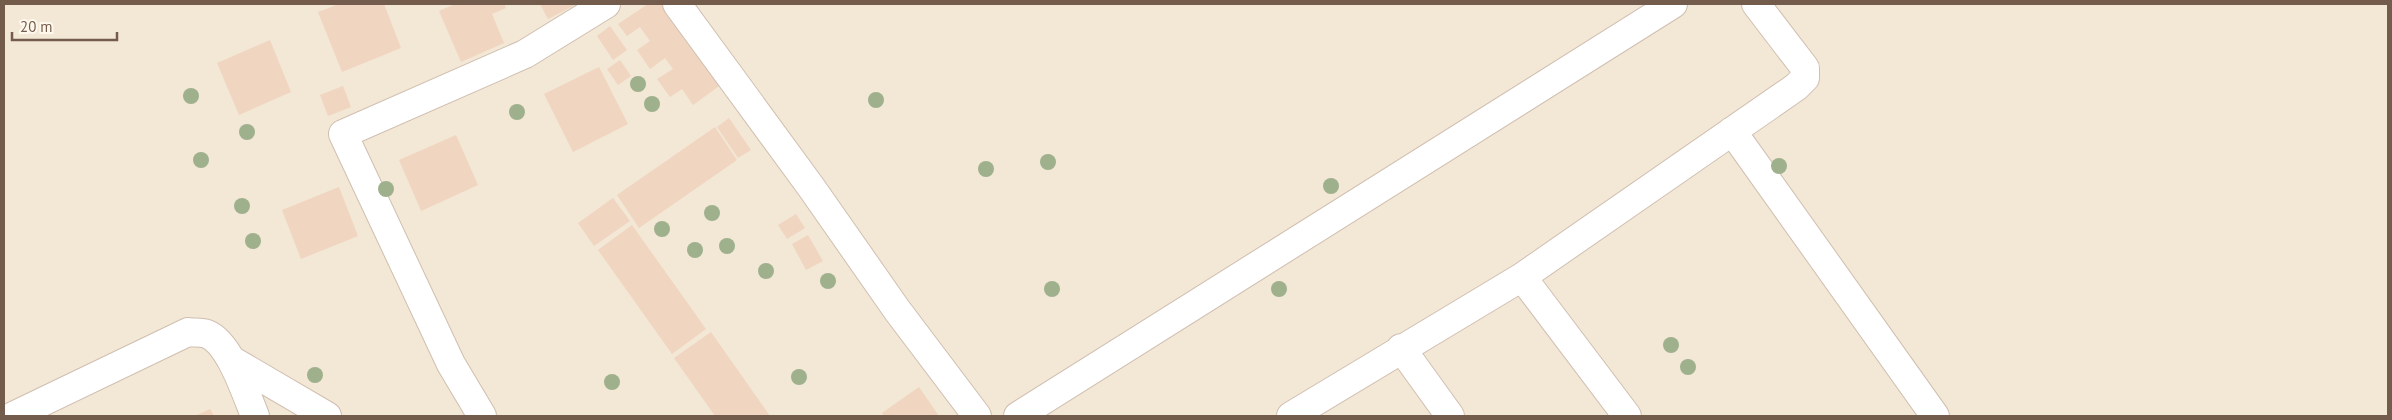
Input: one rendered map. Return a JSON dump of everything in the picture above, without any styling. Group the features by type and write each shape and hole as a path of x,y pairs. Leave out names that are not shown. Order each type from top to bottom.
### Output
{"street":[{"path":"482,416 451,364 343,134 526,54 606,4"},
{"path":"677,4 811,187 897,310 977,416"},
{"path":"1018,416 1673,4"},
{"path":"1291,416 1401,348 1522,277 1796,87 1805,78 1805,68 1756,4"},
{"path":"1732,130 1935,416"},
{"path":"1522,277 1627,416"},
{"path":"13,416 188,332 208,334 233,361 327,416"},
{"path":"1401,348 1450,416"},
{"path":"233,361 255,416"}],"shaded area":[{"path":"4,4 2388,4 2388,416 4,416"}],"building":[{"path":"339,4 384,4 401,48 342,72 318,12"},
{"path":"455,4 504,4 506,8 492,14 504,43 461,62 439,11"},
{"path":"540,4 577,4 548,19"},
{"path":"648,4 665,4 722,84 693,105 682,89 670,97 657,79 673,69 665,58 650,69 637,50 650,41 640,27 627,36 618,24"},
{"path":"610,26 627,50 613,60 597,36"},
{"path":"270,40 291,92 239,115 217,63"},
{"path":"620,60 631,76 618,85 607,69"},
{"path":"599,67 628,124 573,152 544,94"},
{"path":"343,86 351,107 328,116 320,95"},
{"path":"729,118 751,150 738,158 717,127"},
{"path":"715,127 737,160 639,228 617,195"},
{"path":"456,135 478,185 421,211 399,160"},
{"path":"339,187 358,236 301,259 282,210"},
{"path":"613,198 630,221 594,246 578,223"},
{"path":"796,214 805,228 787,239 778,225"},
{"path":"632,225 706,329 672,354 598,250"},
{"path":"808,235 823,261 806,270 792,244"},
{"path":"711,332 770,416 715,416 674,358"},
{"path":"919,387 939,416 884,416 882,413"},
{"path":"210,409 214,416 195,416"}]}
